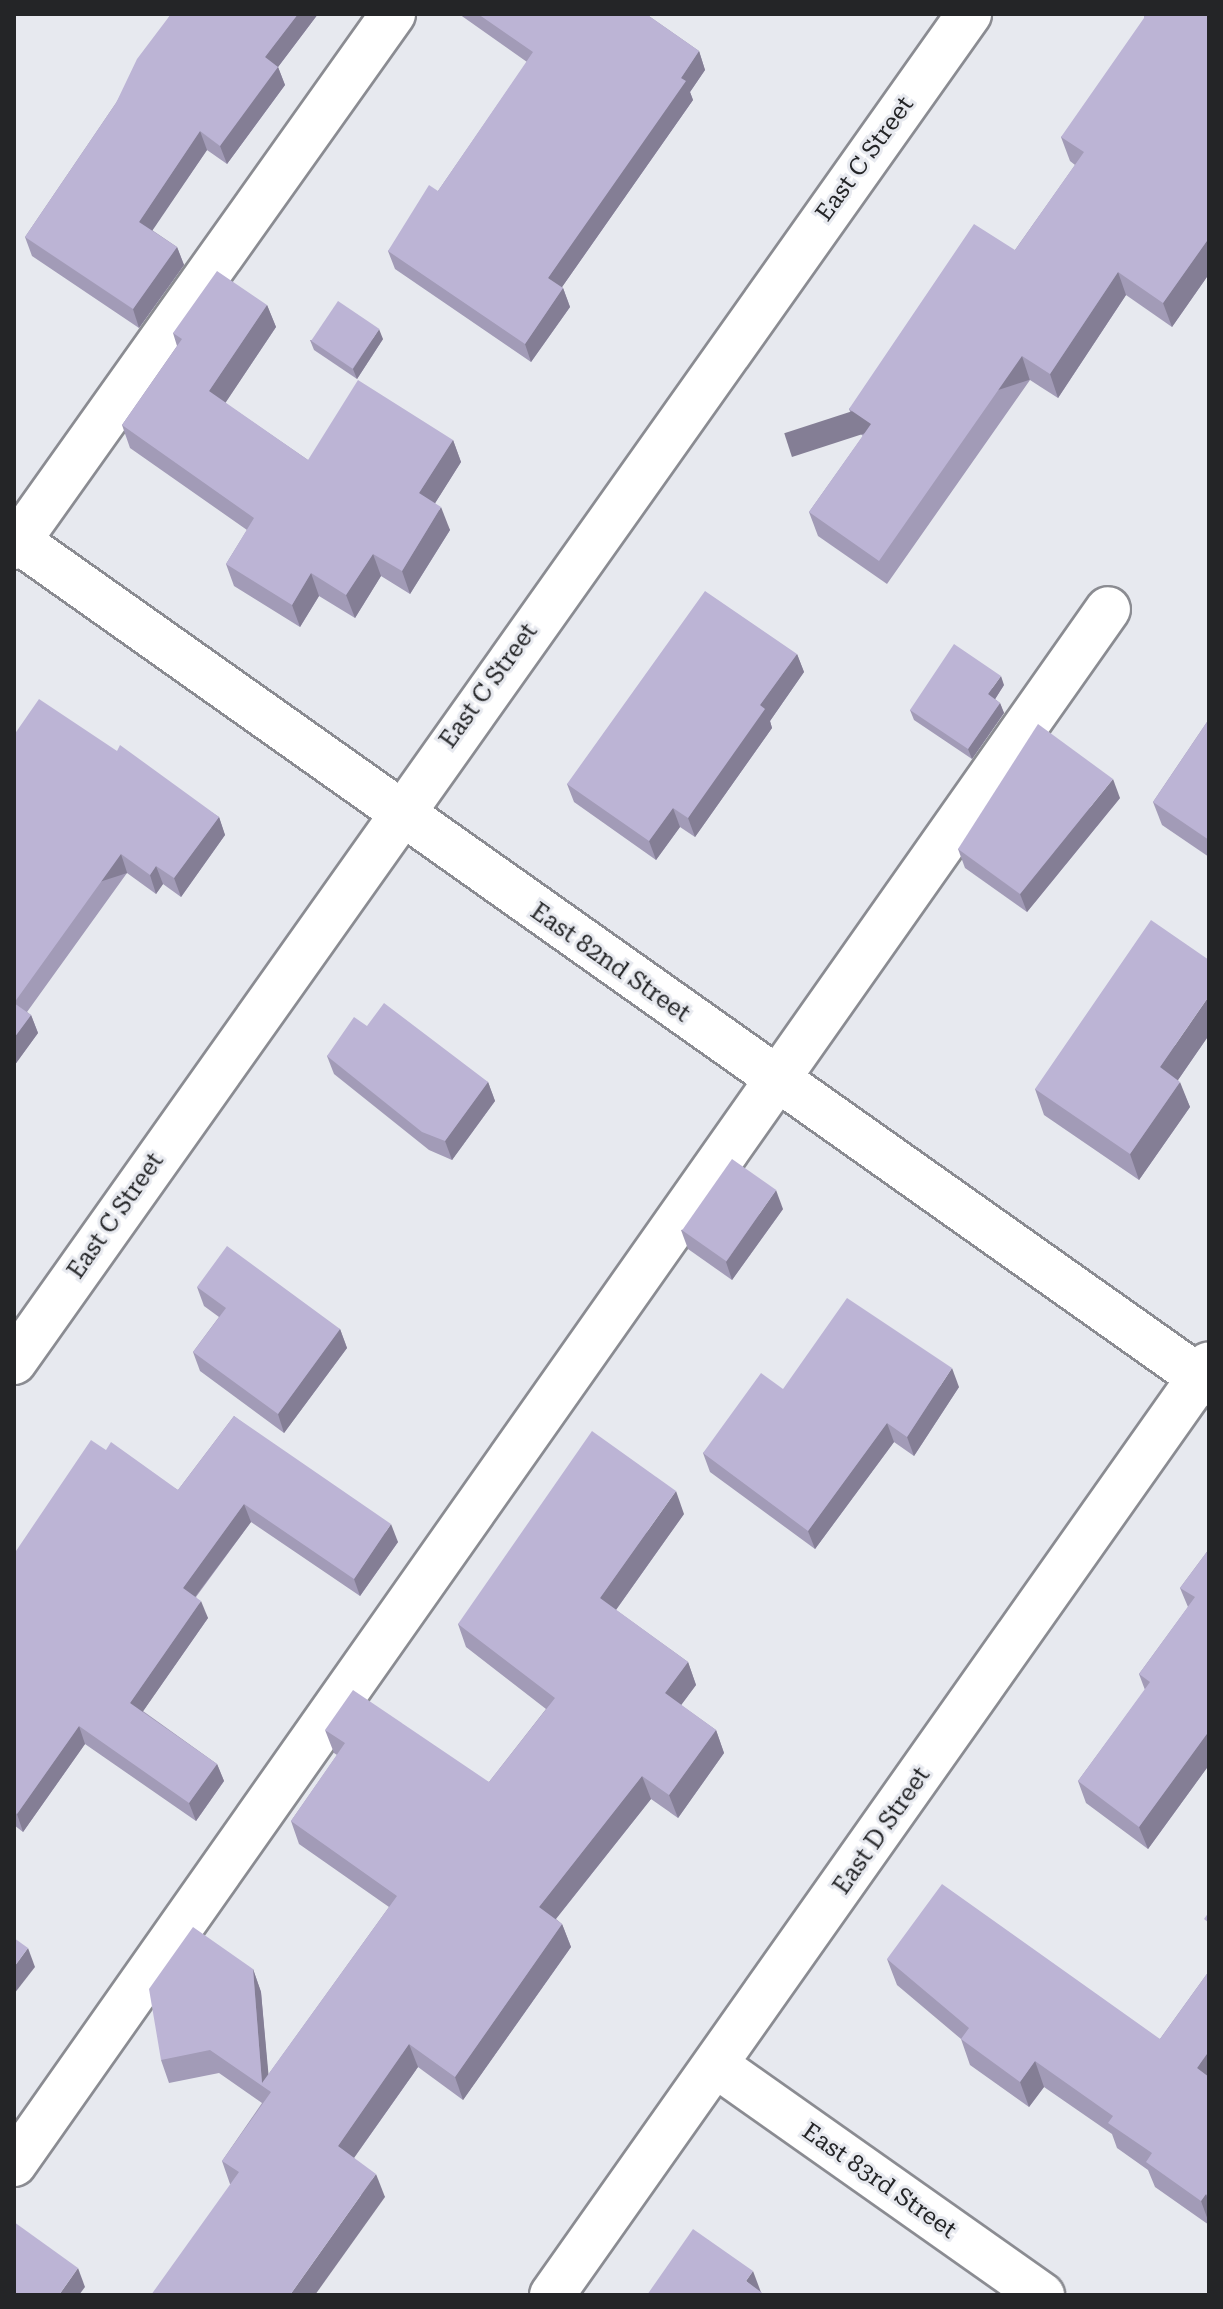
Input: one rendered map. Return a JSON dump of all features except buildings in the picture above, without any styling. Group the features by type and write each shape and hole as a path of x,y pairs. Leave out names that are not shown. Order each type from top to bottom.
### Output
{"street":[{"path":"15,542 393,14"},
{"name":"East C Street","path":"14,1362 398,813 969,14"},
{"name":"East 82nd Street","path":"15,542 779,1081 1206,1375"},
{"path":"14,2164 779,1081 1108,609"},
{"name":"East D Street","path":"552,2295 1206,1375"},
{"name":"East 83rd Street","path":"717,2066 1042,2295"}]}
